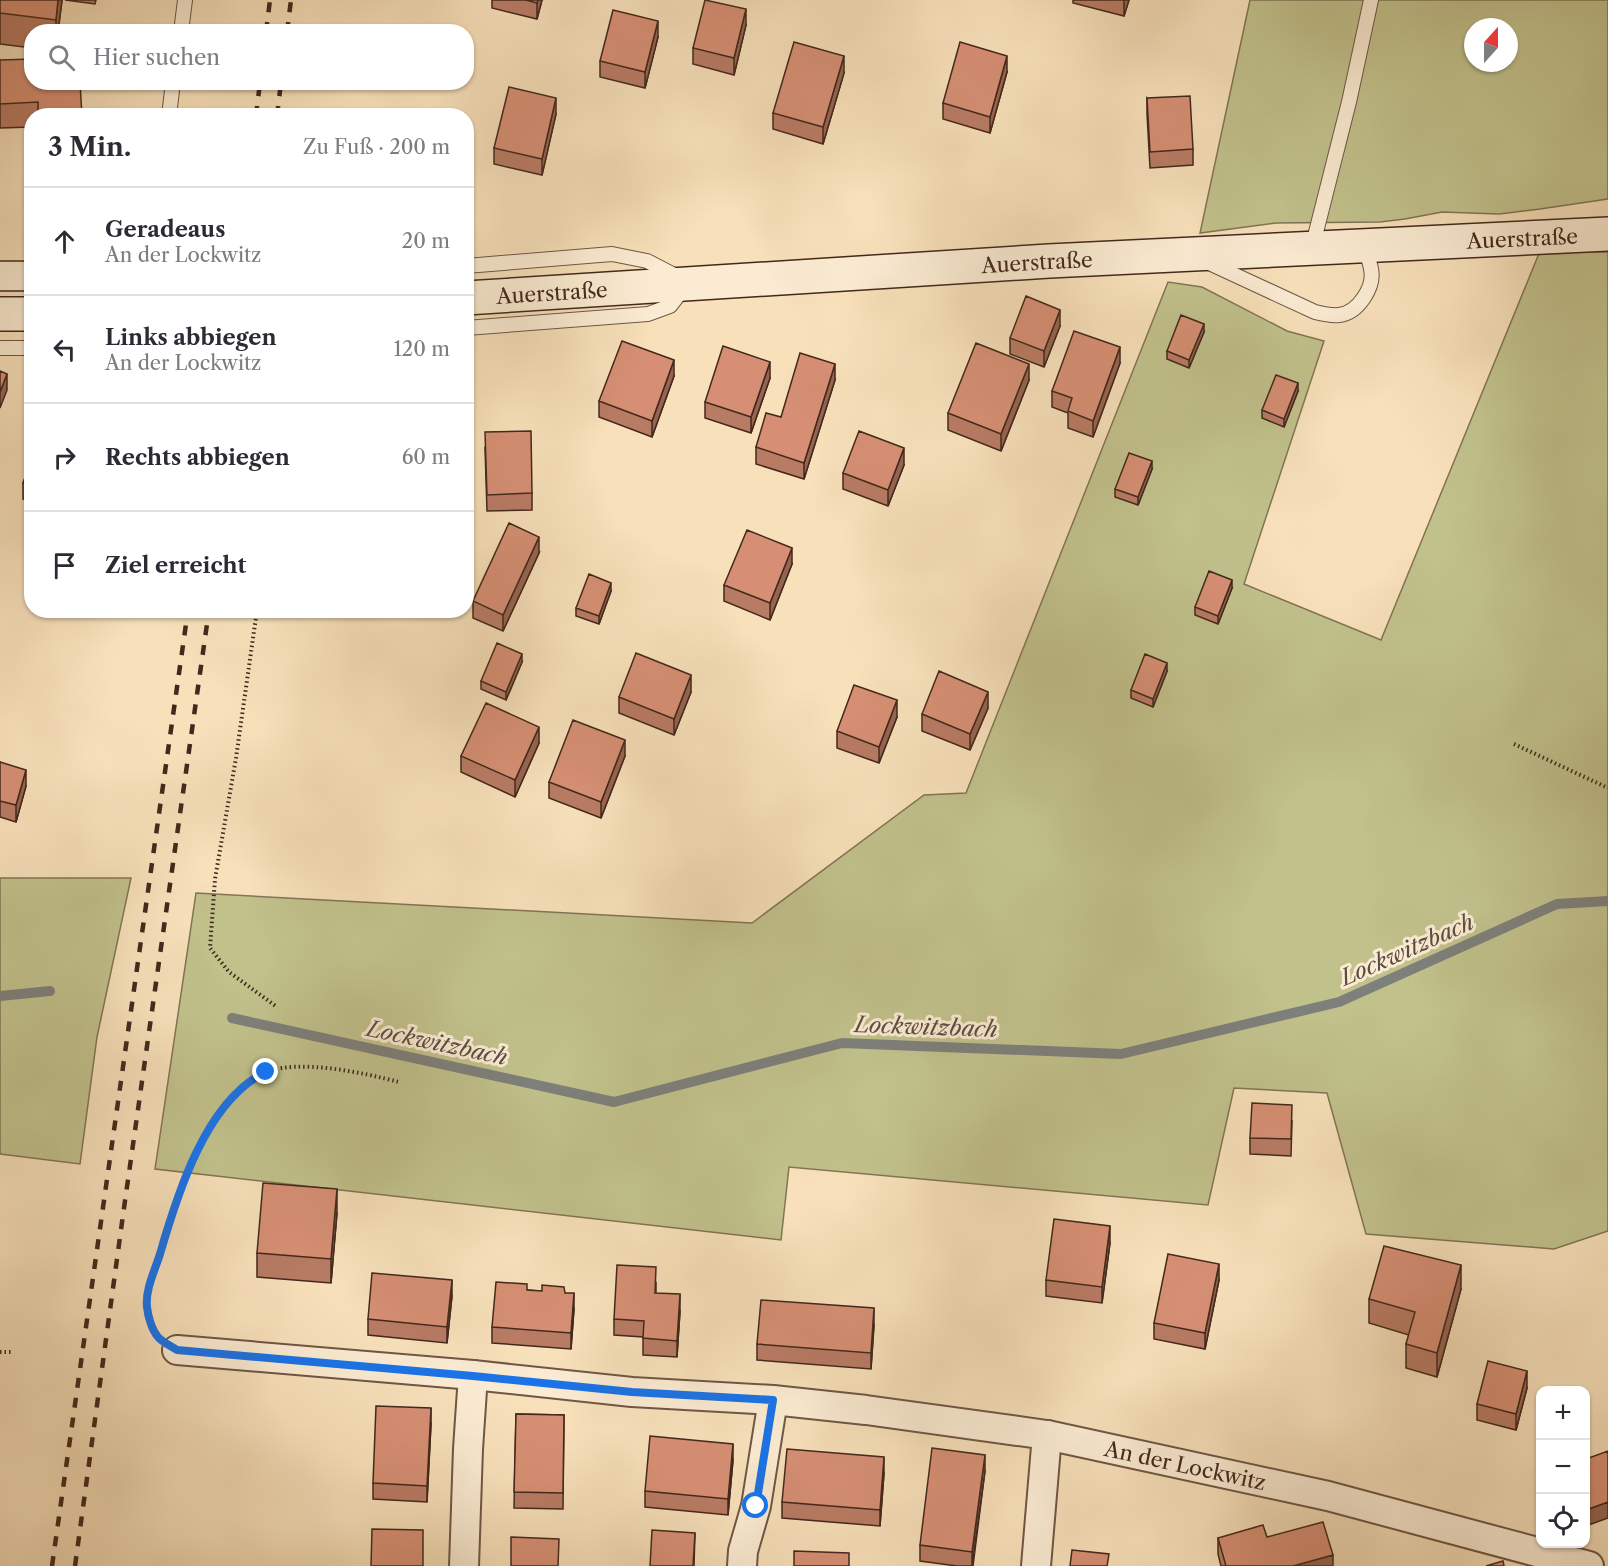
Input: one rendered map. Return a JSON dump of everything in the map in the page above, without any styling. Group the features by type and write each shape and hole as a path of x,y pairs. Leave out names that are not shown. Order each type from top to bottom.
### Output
{"street":[{"name":"Auerstraße","path":"474,297 1049,261 1608,234"},
{"path":"0,276 24,276"},
{"path":"0,314 24,314"},
{"name":"An der Lockwitz","path":"177,1350 632,1392 773,1400 866,1410 1047,1435 1328,1496 1589,1566"},
{"path":"464,1566 473,1376"},
{"path":"742,1566 743,1551 756,1506 773,1400"},
{"path":"1036,1566 1047,1435"}],"lane":[{"path":"182,24 185,0"},
{"path":"1312,249 1371,0"},
{"path":"170,108 172,90"},
{"path":"1191,254 1315,312 1341,315 1358,306 1370,285 1372,270 1363,246"},
{"path":"474,265 612,254 647,261 689,283 670,306 648,314 474,327"},
{"path":"0,348 24,348"}],"path":[{"path":"256,618 238,747 215,879 210,948 229,972 277,1007"},
{"path":"1514,744 1608,788"},
{"path":"177,1350 159,1338 152,1325 146,1306 149,1288 172,1212 192,1161 221,1112 234,1096 254,1078 281,1067 303,1066 345,1071 399,1082"},
{"path":"0,1352 13,1352"}],"green space":[{"path":"1250,0 1608,0 1608,199 1499,214 1442,212 1380,222 1276,223 1200,233"},
{"path":"1540,251 1608,252 1608,1231 1554,1249 1366,1234 1327,1093 1234,1088 1208,1205 789,1167 781,1240 155,1169 196,893 752,923 924,795 966,793 1168,282 1202,287 1287,331 1324,341 1244,584 1381,640"},
{"path":"0,878 131,878 97,1037 80,1164 0,1154"}],"building":[{"path":"0,0 58,0 56,20 0,13"},
{"path":"705,0 746,9 734,58 693,48"},
{"path":"613,10 658,21 645,72 600,61"},
{"path":"794,42 844,56 823,127 773,113"},
{"path":"960,42 1007,56 990,117 943,103"},
{"path":"24,59 24,90 80,90 82,108 38,108 38,102 0,104 0,60"},
{"path":"509,87 556,98 542,159 494,148"},
{"path":"1190,96 1193,149 1150,152 1147,98"},
{"path":"1026,296 1060,310 1044,351 1010,338"},
{"path":"1181,315 1204,324 1189,360 1167,351"},
{"path":"1074,331 1120,347 1093,421 1068,411 1072,398 1052,391"},
{"path":"622,341 674,360 652,421 599,401"},
{"path":"976,343 1029,364 1001,434 948,413"},
{"path":"723,346 770,362 751,417 705,402"},
{"path":"800,353 835,364 804,463 756,447 766,413 781,417"},
{"path":"0,371 7,374 0,392"},
{"path":"1276,375 1298,383 1284,419 1262,410"},
{"path":"531,431 532,493 487,495 485,432"},
{"path":"859,431 904,448 888,490 843,473"},
{"path":"1129,453 1152,461 1138,497 1115,489"},
{"path":"509,523 539,537 503,615 474,601"},
{"path":"747,530 792,548 770,603 724,585"},
{"path":"1209,571 1232,580 1218,616 1195,607"},
{"path":"589,574 611,583 599,616 576,608"},
{"path":"497,643 522,654 506,692 481,681"},
{"path":"636,653 691,675 674,719 619,697"},
{"path":"1145,654 1167,663 1153,699 1131,690"},
{"path":"939,671 988,692 970,734 922,714"},
{"path":"854,685 897,700 879,747 837,731"},
{"path":"486,703 539,727 515,780 461,756"},
{"path":"573,720 625,740 601,802 549,782"},
{"path":"0,762 26,770 16,805 0,801"},
{"path":"1252,1103 1292,1105 1291,1139 1250,1138"},
{"path":"263,1183 337,1189 331,1259 257,1253"},
{"path":"1054,1219 1110,1226 1102,1287 1046,1280"},
{"path":"1384,1246 1461,1265 1437,1353 1406,1344 1415,1312 1369,1299"},
{"path":"1168,1254 1219,1264 1205,1333 1154,1323"},
{"path":"617,1265 656,1267 655,1293 680,1294 677,1341 643,1338 644,1321 614,1319"},
{"path":"372,1273 452,1280 447,1327 368,1319"},
{"path":"496,1282 527,1284 527,1290 542,1291 542,1285 564,1287 565,1293 574,1293 571,1333 492,1327"},
{"path":"761,1300 874,1308 871,1353 757,1344"},
{"path":"1488,1361 1527,1371 1516,1414 1477,1404"},
{"path":"376,1406 431,1408 427,1486 373,1483"},
{"path":"516,1414 564,1415 563,1493 514,1492"},
{"path":"650,1436 733,1444 728,1499 645,1491"},
{"path":"932,1448 985,1455 972,1552 920,1545"},
{"path":"787,1449 884,1457 880,1510 782,1502"},
{"path":"1608,1451 1608,1502 1590,1509 1590,1494 1590,1458"},
{"path":"1323,1522 1333,1555 1293,1566 1226,1566 1218,1538 1263,1525 1267,1537"},
{"path":"372,1529 423,1530 423,1566 371,1566"},
{"path":"652,1530 695,1533 693,1566 650,1566"},
{"path":"511,1537 559,1539 558,1566 511,1566"},
{"path":"1072,1550 1109,1554 1107,1566 1070,1566"},
{"path":"794,1551 849,1553 849,1566 794,1566"},
{"path":"1503,1561 1504,1566 1486,1566"}],"waterway":[{"name":"Lockwitzbach","path":"232,1018 614,1102 842,1043 1121,1054 1339,1002 1557,904 1608,901"},
{"name":"Lockwitzbach","path":"0,996 50,991"}],"railway":[{"path":"267,24 270,0"},
{"path":"288,24 291,0"},
{"path":"257,108 259,90"},
{"path":"278,108 280,90"},
{"path":"52,1566 187,618"},
{"path":"75,1566 208,618"}],"route":[{"path":"266,1072 254,1078 234,1096 207,1133 192,1161 172,1212 149,1288 146,1306 159,1338 177,1350 632,1392 773,1400 756,1506"}]}
